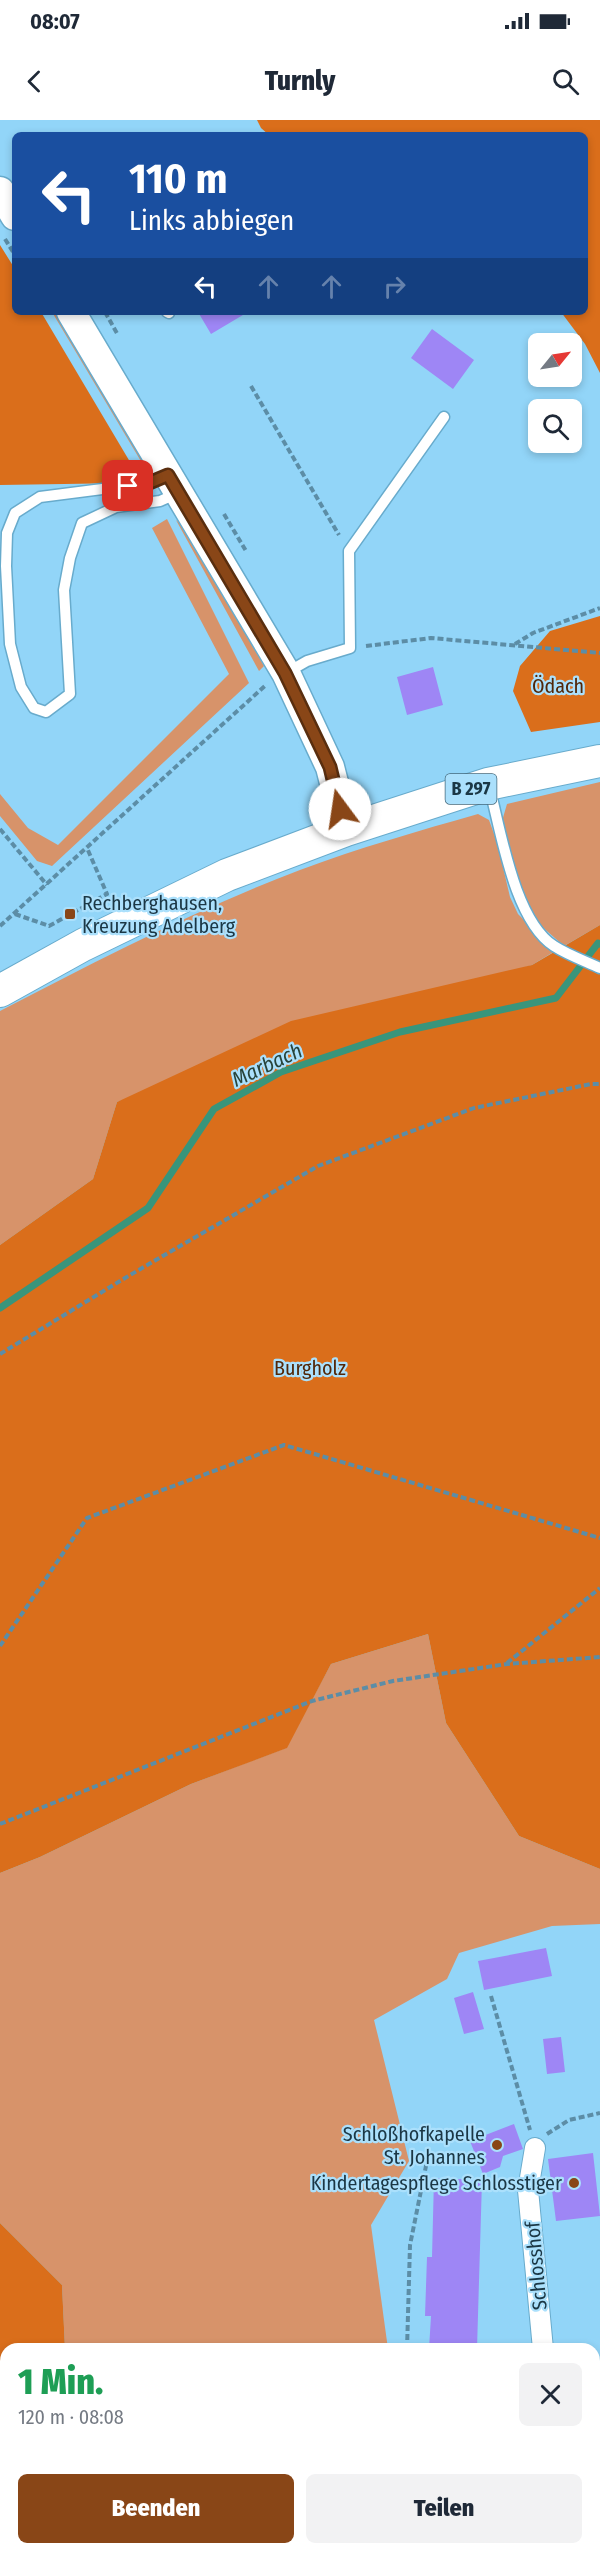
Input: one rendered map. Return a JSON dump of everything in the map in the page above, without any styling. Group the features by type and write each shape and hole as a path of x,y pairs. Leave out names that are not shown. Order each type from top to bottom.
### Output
{"main road":[{"path":"0,191 12,211"},
{"path":"76,315 173,484 274,680 330,767 346,830"},
{"name":"B 297","path":"0,991 83,945 227,875 346,830 488,784 600,761"}],"street":[{"name":"Schlosshof","path":"535,2148 528,2190 542,2343"}],"lane":[{"path":"274,680 307,661 350,648 349,551 444,417"},
{"path":"149,483 173,484 160,501 116,507 82,523 70,558 64,590 70,694 46,712 34,708 21,687 10,644 6,567 7,533 15,513 40,497 149,483"},
{"path":"488,784 520,902 534,926 553,945 600,968"}],"path":[{"path":"0,231 12,250"},
{"path":"251,386 349,551"},
{"path":"514,644 533,633 600,608"},
{"path":"350,648 430,638 600,652"},
{"path":"0,926 274,680"},
{"path":"0,829 46,885"},
{"path":"14,914 49,926 107,894 87,848"},
{"path":"0,1354 125,1278 318,1166 474,1108 591,1083 600,1084"},
{"path":"0,1646 87,1518 284,1445 600,1538"},
{"path":"507,1664 600,1588"},
{"path":"0,1824 312,1701 393,1681 507,1664 600,1656"},
{"path":"491,1996 535,2148"},
{"path":"535,2148 544,2137 569,2120 600,2113"},
{"path":"407,2343 410,2245 428,2161"}],"shaded area":[{"path":"54,315 60,315 142,455 142,463"},
{"path":"167,519 249,683 52,866 37,861 0,816 0,794 28,828 58,845 229,674 152,528"},
{"path":"176,520 188,531 264,666 259,671"},
{"path":"600,782 600,925 564,946 540,925 525,900 502,821 507,804"},
{"path":"478,814 489,820 497,842 510,897 518,914 555,951 532,965 117,1102 93,1179 0,1245 0,1011 223,901 344,854"},
{"path":"428,1634 446,1723 519,1836 600,1869 600,1924 552,1926 459,1953 447,1979 374,2020 409,2161 371,2225 387,2343 65,2343 62,2285 0,2223 0,1873 40,1857 191,1784 286,1748 331,1664"}],"green space":[{"path":"257,120 600,120 600,373 582,340 582,333 577,333 563,315 588,315 588,132 266,132"},
{"path":"0,245 12,264 12,315 43,315 136,472 128,483 0,485"},
{"name":"Ödach","path":"600,616 600,722 531,732 513,691 520,666 550,631"},
{"name":"Burgholz","path":"600,925 600,1869 519,1836 446,1723 428,1634 331,1664 287,1748 191,1784 40,1857 0,1873 0,1245 93,1179 117,1102 291,1021 532,965"},
{"path":"0,2223 62,2285 65,2343 0,2343"}],"building":[{"path":"200,315 243,315 211,334"},
{"path":"432,329 474,360 453,389 411,358"},
{"path":"433,667 443,705 407,715 397,677"},
{"path":"546,1948 552,1976 484,1990 478,1961"},
{"path":"473,1992 484,2029 464,2034 454,1998"},
{"path":"561,2037 565,2072 547,2074 543,2039"},
{"name":"Schloßhofkapelle St. Johannes","path":"514,2124 523,2149 503,2156 500,2167 483,2174 470,2141"},
{"name":"Kindertagespflege Schlosstiger","path":"593,2153 600,2216 556,2221 548,2159"},
{"path":"434,2178 482,2180 477,2343 429,2343 431,2316 425,2316 427,2257 432,2257"}],"waterway":[{"name":"Marbach","path":"0,1308 148,1208 214,1109 281,1072 400,1032 556,998 598,943 600,944"}],"place":[{"name":"Rechberghausen, Kreuzung Adelberg","path":"70,914"},
{"name":"Schloßhofkapelle St. Johannes","path":"497,2145"},
{"name":"Kindertagespflege Schlosstiger","path":"574,2183"}],"route":[{"path":"128,486 149,483 168,475 285,673 330,767 340,809"}]}
